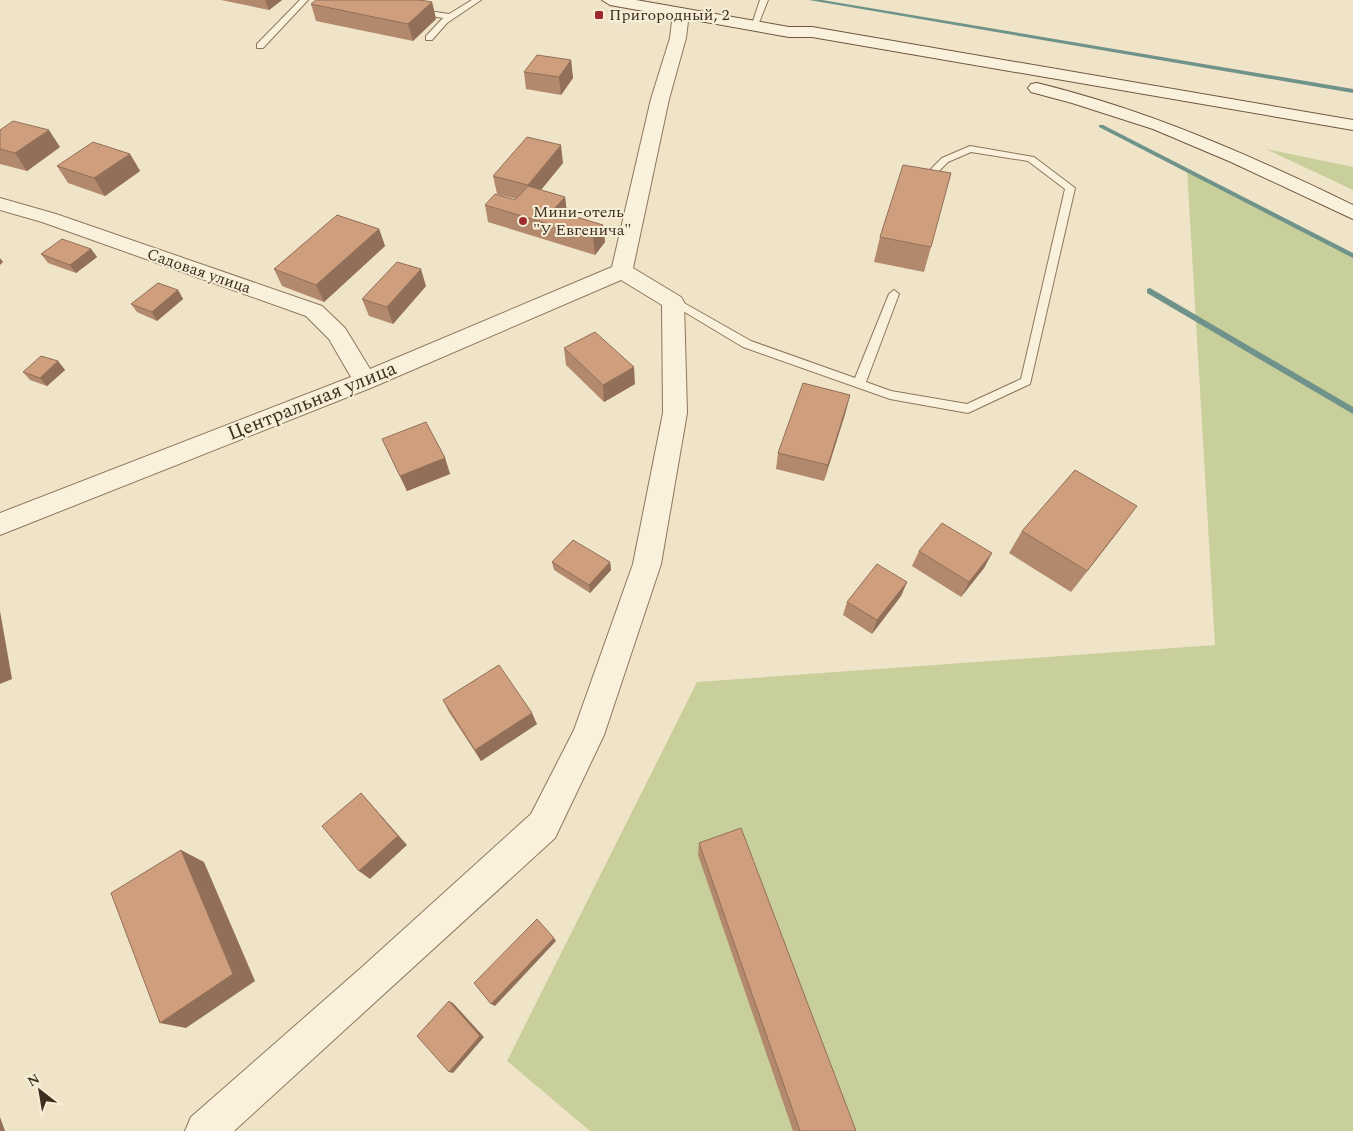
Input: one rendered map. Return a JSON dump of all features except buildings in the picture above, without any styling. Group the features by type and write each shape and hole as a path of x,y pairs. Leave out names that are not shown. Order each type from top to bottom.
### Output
{"main road":[{"path":"610,0 789,32 807,38 1085,99 1150,120 1201,141 1252,163 1353,213"},
{"path":"205,1131 375,980 543,826 588,735 647,564 675,413 674,302 622,271 660,99 678,38 681,13"},
{"path":"789,32 812,32 1353,124"},
{"path":"807,38 1353,132"},
{"path":"1174,94 1353,118"},
{"name":"Садовая улица","path":"0,204 49,218 314,311 329,322 339,334 365,381"},
{"name":"Центральная улица","path":"0,524 365,381 622,271"}],"lane":[{"path":"260,46 304,0"},
{"path":"429,38 450,17 477,0"},
{"path":"754,26 764,0"},
{"path":"411,9 450,17"},
{"path":"674,302 747,344 890,395 968,409 1026,381 1070,188 1031,159 970,149 944,160 927,178"},
{"path":"859,384 894,294"}],"green space":[{"path":"1266,149 1353,167 1353,190"},
{"path":"1187,169 1353,256 1353,1131 590,1131 507,1061 697,682 1215,645"}],"waterway":[{"path":"812,0 1353,91"},
{"path":"1101,126 1353,256"},
{"path":"1150,291 1353,411"}],"place":[{"name":"Пригородный, 2","path":"599,15"},
{"name":"Мини-отель \"У Евгенича\"","path":"523,221"}]}
